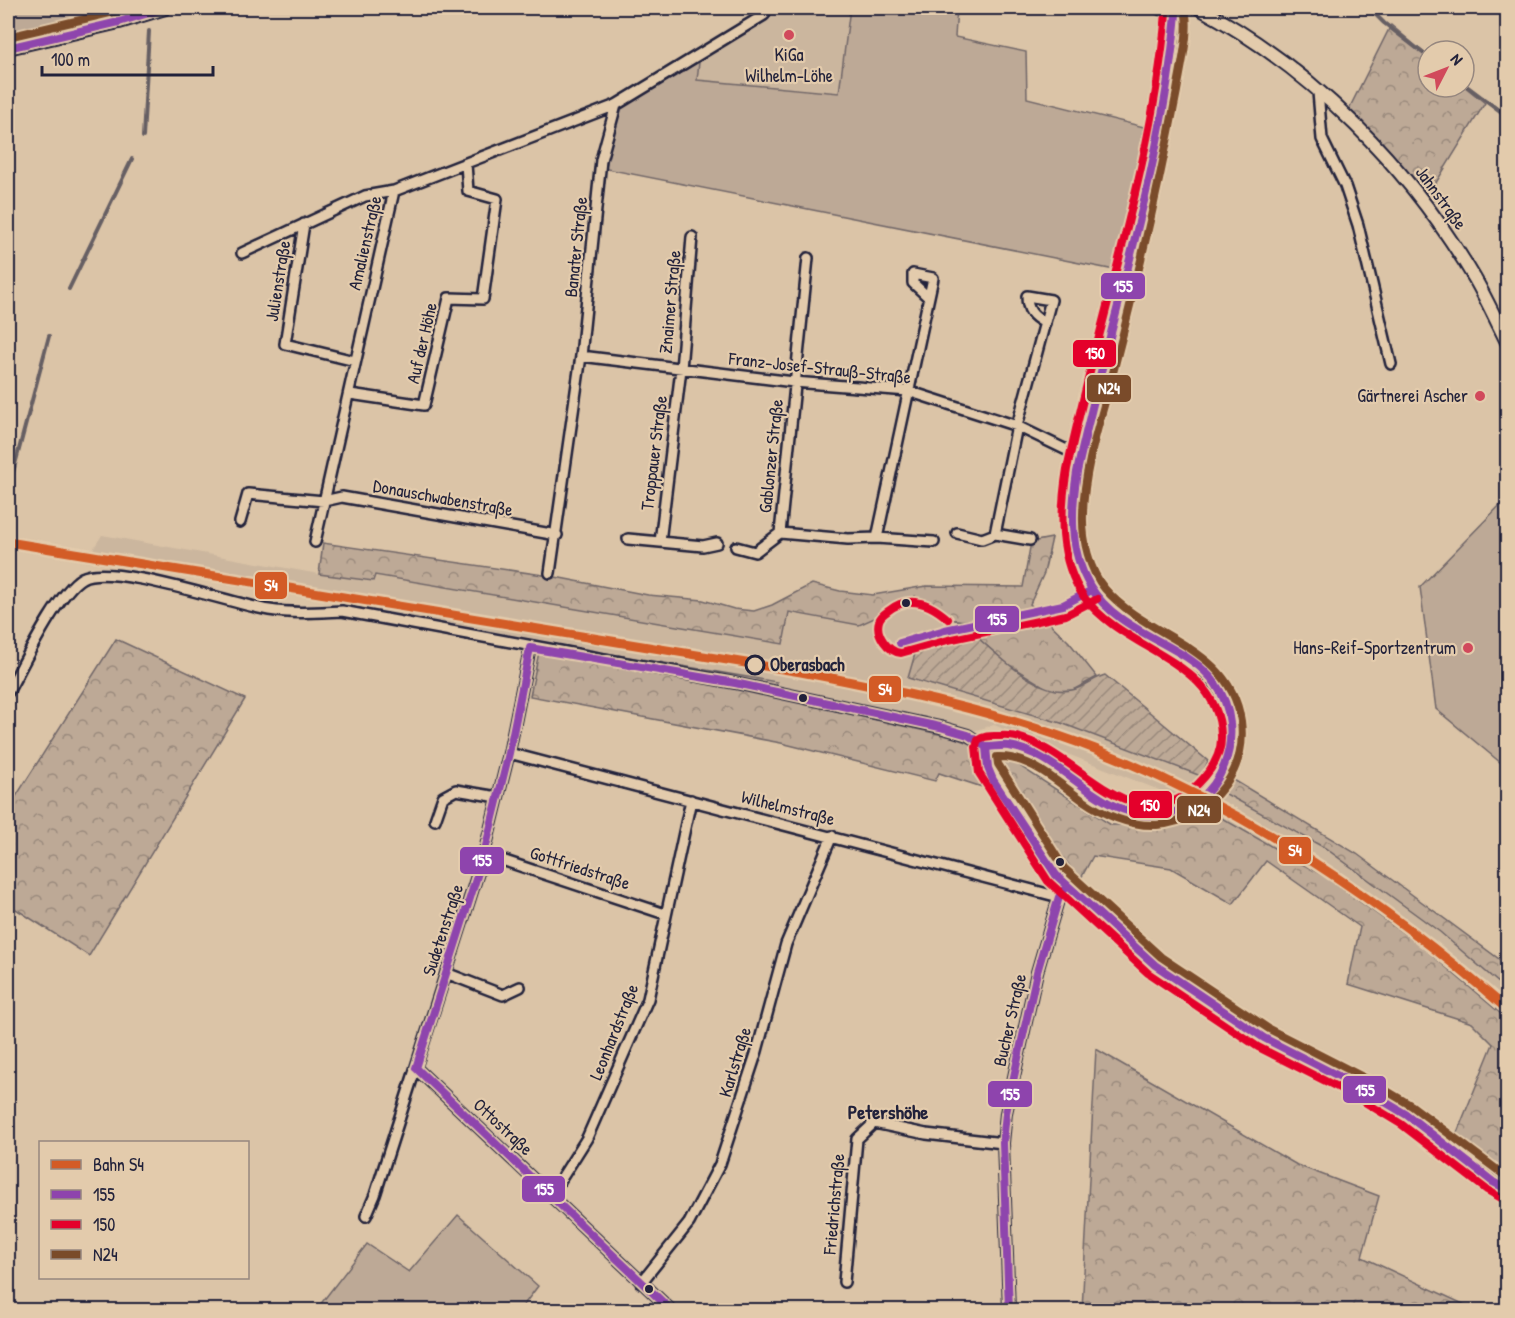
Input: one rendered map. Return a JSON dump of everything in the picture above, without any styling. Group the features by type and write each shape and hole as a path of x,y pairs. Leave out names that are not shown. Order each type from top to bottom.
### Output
{"street":[{"path":"9,47 119,22 165,8"},
{"path":"616,105 764,15 766,8"},
{"path":"1161,8 1176,14 1188,8"},
{"name":"Jahnstraße","path":"1199,8 1240,30 1318,92 1392,163 1438,222 1476,279 1508,344"},
{"path":"8,692 66,592 83,578 99,573 140,580 268,610 293,613 342,611 530,648 735,683 940,727 968,735 986,747 998,744 1014,746 1039,756 1099,800 1122,812 1144,816 1168,814 1196,801 1220,775 1233,747 1231,712 1216,682 1191,659 1142,633 1115,614 1092,590 1081,563 1073,532 1073,506 1081,457 1118,312 1172,71 1176,14"},
{"path":"1318,92 1322,139 1345,186 1358,225 1391,364"},
{"name":"Amalienstraße","path":"315,542 394,191 616,105"},
{"name":"Banater Straße","path":"550,573 558,535 581,356 602,160 616,105"},
{"name":"Auf der Höhe","path":"350,394 424,405 449,298 483,299 497,199 468,191 466,164"},
{"path":"242,253 365,196 394,191"},
{"name":"Julienstraße","path":"304,224 285,344 355,361"},
{"name":"Znaimer Straße","path":"681,369 692,237"},
{"name":"Gablonzer Straße","path":"780,533 808,258"},
{"path":"877,538 928,297"},
{"path":"995,534 1017,426 1045,323"},
{"name":"Franz-Josef-Strauß-Straße","path":"581,356 794,382 908,391 1017,426 1081,457"},
{"name":"Troppauer Straße","path":"660,542 681,369"},
{"path":"240,522 248,494 324,501"},
{"name":"Donauschwabenstraße","path":"324,501 342,497 558,535"},
{"name":"Gablonzer Straße","path":"736,547 755,552 780,533 934,542"},
{"path":"957,533 982,539 995,534 1030,540"},
{"path":"628,539 703,546 717,543"},
{"name":"Sudetenstraße","path":"366,1216 484,854 509,753 530,648"},
{"path":"986,747 987,768 993,780 1056,874 1155,965 1264,1038 1360,1087 1407,1115 1493,1182 1508,1190"},
{"name":"Wilhelmstraße","path":"509,753 1059,897"},
{"path":"435,820 443,797 456,790 498,797"},
{"name":"Leonhardstraße","path":"551,1195 586,1138 648,999 691,800"},
{"name":"Karlstraße","path":"641,1283 689,1223 720,1164 757,1051 786,944 832,836"},
{"name":"Gottfriedstraße","path":"484,854 665,914"},
{"name":"Bucher Straße","path":"1009,1311 1003,1143 1006,1113 1037,972 1059,897 1067,886"},
{"path":"446,974 503,995 520,987"},
{"name":"Ottostraße","path":"416,1068 671,1311"},
{"name":"Friedrichstraße","path":"844,1282 857,1138 874,1124 926,1134 1003,1143"}],"shaded area":[{"name":"KiGa Wilhelm-Löhe","path":"773,8 850,8 840,93 697,80 700,54"},
{"path":"102,535 319,574 373,581 374,575 782,643 789,612 859,624 879,616 891,603 915,596 931,604 944,619 955,622 968,620 971,632 917,647 908,678 1061,723 1201,776 1177,797 994,725 952,737 774,697 776,682 541,642 314,598 85,562"},
{"path":"1224,793 1325,848 1440,932 1507,990 1507,1019 1421,946 1327,878 1204,808"}],"green space":[{"path":"8,8 126,8 8,39"},
{"path":"850,8 957,8 955,37 1026,52 1027,98 1160,131 1125,272 602,168 620,98 700,54 697,80 839,93"},
{"path":"1391,25 1416,46 1416,99 1476,99 1476,96 1485,103 1426,199 1348,111"},
{"name":"Hans-Reif-Sportzentrum","path":"1507,498 1507,768 1436,709 1420,587"},
{"path":"1052,538 1044,573 1030,604 1069,642 1097,677 1073,690 1051,691 1009,665 971,632 968,620 960,621 946,617 915,596 891,603 879,616 859,625 789,612 783,644 375,575 373,581 319,574 323,543 550,576 648,595 703,600 734,609 754,611 772,605 812,584 840,591 873,595 926,586 1023,587 1031,542"},
{"path":"971,632 1018,672 1045,687 1072,690 1105,675 1208,761 1201,776 1061,723 908,678 917,647"},
{"path":"116,639 245,699 89,956 8,904 8,809"},
{"path":"541,642 777,682 774,697 952,737 1004,756 1111,825 1154,825 1204,808 1327,878 1421,946 1507,1019 1507,1178 1452,1145 1493,1044 1472,1023 1348,984 1360,927 1266,861 1233,904 1171,868 1093,856 1080,880 1022,800 939,773 935,781 781,743 530,696"},
{"path":"1232,779 1357,854 1507,965 1507,990 1440,932 1325,848 1224,793"},
{"path":"1096,1049 1297,1165 1379,1196 1362,1257 1476,1310 1082,1310"},
{"path":"458,1215 538,1286 520,1310 316,1310 367,1244 409,1272"}],"waterway":[{"path":"1369,8 1416,48"},
{"path":"143,137 149,31"},
{"path":"1476,93 1508,117"},
{"path":"69,289 132,159"},
{"path":"8,491 49,336"}],"rail line":[{"name":"S4","path":"8,542 801,672 912,695 1023,724 1095,749 1152,773 1260,830 1363,896 1461,970 1508,1010"}],"transit line":[{"name":"N24","path":"8,37 131,8"},
{"name":"155","path":"8,48 119,22 165,8"},
{"name":"N24","path":"1184,8 1187,25 1183,60 1133,294 1095,437 1084,495 1083,524 1085,544 1091,564 1105,589 1123,606 1205,659 1221,675 1234,696 1241,721 1242,738 1239,755 1230,778 1209,802 1193,814 1175,822 1157,825 1138,824 1100,811 1042,771 1020,760 997,757 998,764 1064,868 1161,957 1269,1029 1365,1078 1412,1106 1508,1178"},
{"name":"150","path":"1166,13 1159,71 1137,186 1067,469 1062,518 1063,535 1069,567 1076,582 1084,597 1101,616 1167,658 1204,690 1216,710 1221,736 1220,750 1211,768 1198,784 1172,802 1147,805 1123,798 1050,751 1025,739 991,736 978,740 976,747 979,773 1048,881 1148,973 1258,1047 1355,1096 1401,1124 1487,1190 1503,1199"},
{"name":"155","path":"986,747 1009,746 1029,752 1047,761 1117,807 1137,814 1159,815 1181,810 1200,799 1214,784 1224,766 1230,745 1230,724 1225,703 1215,683 1188,658 1135,628 1103,603 1083,573 1073,530 1077,472 1147,187 1169,72 1176,14"},
{"name":"155","path":"900,643 945,630 1063,605 1092,590"},
{"name":"150","path":"948,619 927,605 911,602 896,606 887,612 881,617 878,626 887,646 901,653 948,640 1066,615 1097,599"},
{"name":"155","path":"530,648 735,683 940,727 968,735 986,747"},
{"name":"155","path":"416,1068 484,854 509,753 530,648"},
{"name":"155","path":"986,747 988,768 993,780 1056,875 1155,965 1264,1038 1360,1087 1407,1115 1493,1182 1508,1190"},
{"name":"155","path":"1009,1310 1003,1143 1006,1113 1037,972 1059,897 1067,886"},
{"name":"155","path":"416,1068 671,1310"}],"place":[{"name":"KiGa Wilhelm-Löhe","path":"789,35"},
{"name":"Gärtnerei Ascher","path":"1480,396"},
{"name":"Hans-Reif-Sportzentrum","path":"1468,648"},
{"name":"Oberasbach","path":"755,665"}],"district":[{"name":"Petershöhe","path":"888,1112"}]}
